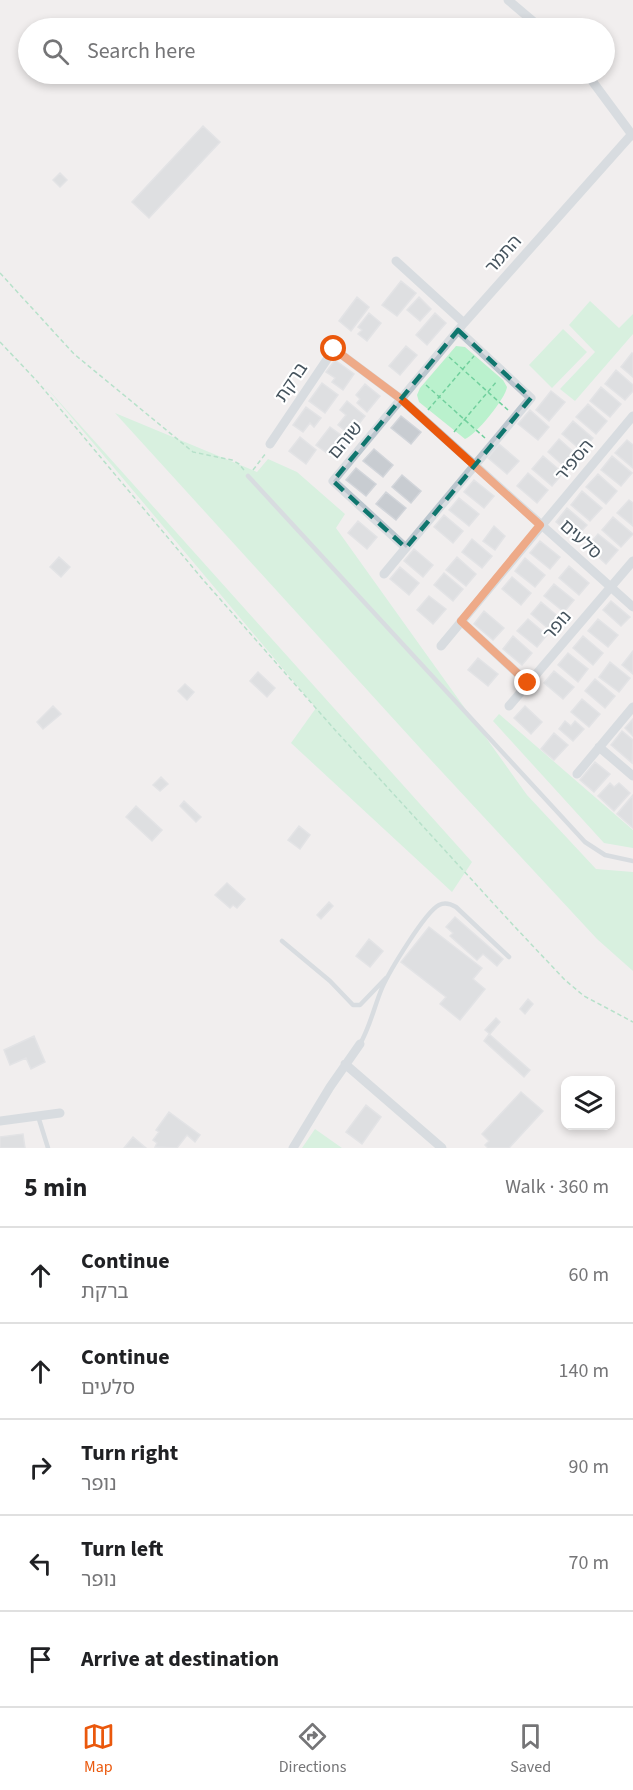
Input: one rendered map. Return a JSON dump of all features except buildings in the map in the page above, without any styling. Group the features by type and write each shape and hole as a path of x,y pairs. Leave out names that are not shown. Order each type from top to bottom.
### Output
{"street":[{"path":"509,0 530,18"},
{"path":"594,84 632,135"},
{"name":"התמר","path":"401,399 461,326 632,135"},
{"path":"384,574 531,398 479,351 461,326 396,261"},
{"name":"ברקת","path":"270,444 334,349 401,399"},
{"name":"סלעים","path":"401,399 633,607"},
{"name":"שוהם","path":"401,399 333,481 406,548"},
{"name":"הספיר","path":"540,525 633,416"},
{"path":"441,646 540,525"},
{"path":"610,588 633,561"},
{"name":"נופר","path":"509,706 610,588"},
{"path":"461,621 528,683"},
{"path":"577,774 633,707"},
{"path":"599,747 633,776"},
{"path":"293,1148 360,1044"},
{"path":"345,1065 442,1148"},
{"path":"0,1122 60,1113"}],"lane":[{"path":"248,476 585,842 605,855 633,861"},
{"path":"360,1044 381,989 425,918 440,904 449,903 456,908 508,957"},
{"path":"282,941 323,975 353,1005 360,1005 390,974"},
{"path":"38,1116 48,1148"}],"path":[{"path":"0,273 74,354 193,452 232,460 239,464 248,476 264,457 270,444"},
{"path":"0,342 36,380 328,723 514,926 565,980 584,996 633,1022"},
{"path":"441,350 516,416"},
{"path":"422,417 479,351"},
{"path":"448,440 504,374"},
{"path":"418,378 492,445"}],"highlighted area":[{"path":"458,330 531,398 406,548 333,481"}],"green space":[{"path":"590,301 619,328 633,314 633,334 575,401 560,389 595,352 569,325"},
{"path":"563,329 587,352 552,388 529,365"},
{"path":"456,346 465,347 503,380 507,387 489,416 476,431 465,439 419,402 417,395 420,388"},
{"path":"46,387 472,862 452,892 291,743 316,708"},
{"path":"115,413 257,472 268,459 297,472 345,514 336,528 527,795 596,869 633,872 633,971 597,939"},
{"path":"499,714 633,830 633,848 604,843 493,721"},
{"path":"315,1129 342,1148 302,1148"}],"route":[{"path":"334,349 401,399 540,525 461,621 528,683"}]}
